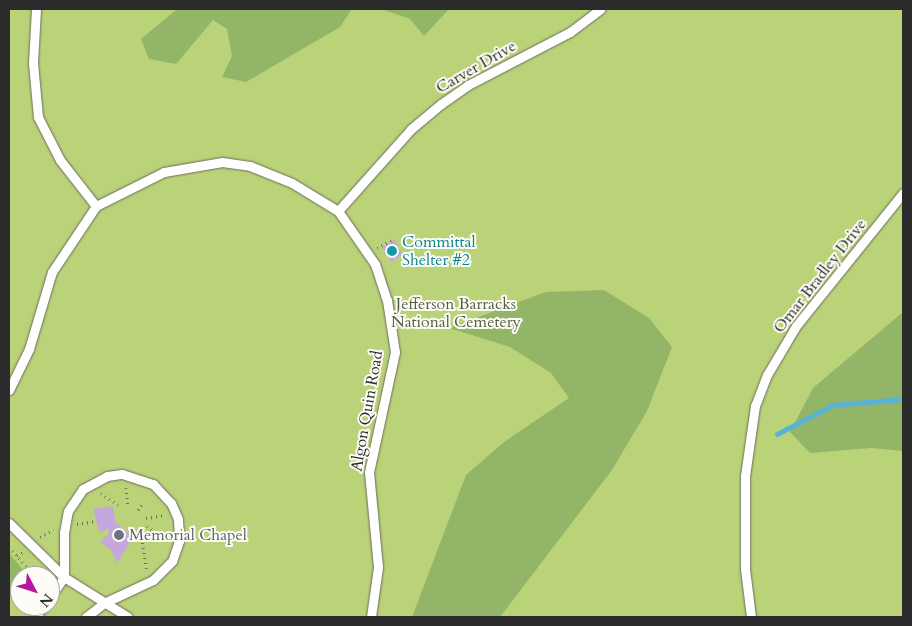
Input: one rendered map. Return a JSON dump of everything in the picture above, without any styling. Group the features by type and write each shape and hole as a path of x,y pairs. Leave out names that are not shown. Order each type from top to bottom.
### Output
{"lane":[{"path":"36,9 33,63 38,117 60,160 96,206"},
{"name":"Carver Drive","path":"338,211 411,129 442,104 468,85 570,32 600,9"},
{"name":"Algon Quin Road","path":"9,390 29,349 52,272 96,206 164,172 222,162 250,166 292,183 338,211 369,253 387,300 395,352 369,472 378,567 371,617"},
{"name":"Omar Bradley Drive","path":"751,617 746,569 746,476 755,406 767,375 796,326 903,193"},
{"path":"60,583 64,577 65,522 74,499 90,484 107,476 137,476 164,493 175,512 179,530 177,547 164,571 149,582 104,603 86,617"},
{"path":"9,523 64,577 128,617"}],"path":[{"path":"369,253 390,240"},
{"path":"90,484 118,505"},
{"path":"138,510 142,505"},
{"path":"146,518 175,512"},
{"path":"147,526 177,547"},
{"path":"141,533 149,582"},
{"path":"9,547 26,566"}],"green space":[{"name":"Jefferson Barracks National Cemetery","path":"9,9 903,9 903,617 9,617"},
{"path":"177,9 352,9 340,27 246,82 222,77 232,56 227,29 213,20 176,64 149,59 141,39"},
{"path":"381,9 449,9 424,36 410,19"},
{"path":"604,290 649,318 672,347 647,411 612,470 500,617 412,617 466,475 504,442 569,398 551,373 510,347 449,328 546,292"},
{"path":"903,312 903,451 871,448 810,453 790,432 813,388"},
{"path":"9,553 20,566 10,566 9,592"}],"building":[{"name":"Committal Shelter #2","path":"394,240 403,255 391,262 382,247"},
{"name":"Memorial Chapel","path":"113,506 116,523 134,537 117,563 111,550 100,542 109,533 108,528 103,532 99,531 93,509"}],"waterway":[{"path":"777,434 833,405 903,399"}],"place":[{"name":"Committal Shelter #2","path":"392,251"},
{"name":"Memorial Chapel","path":"119,535"}]}
